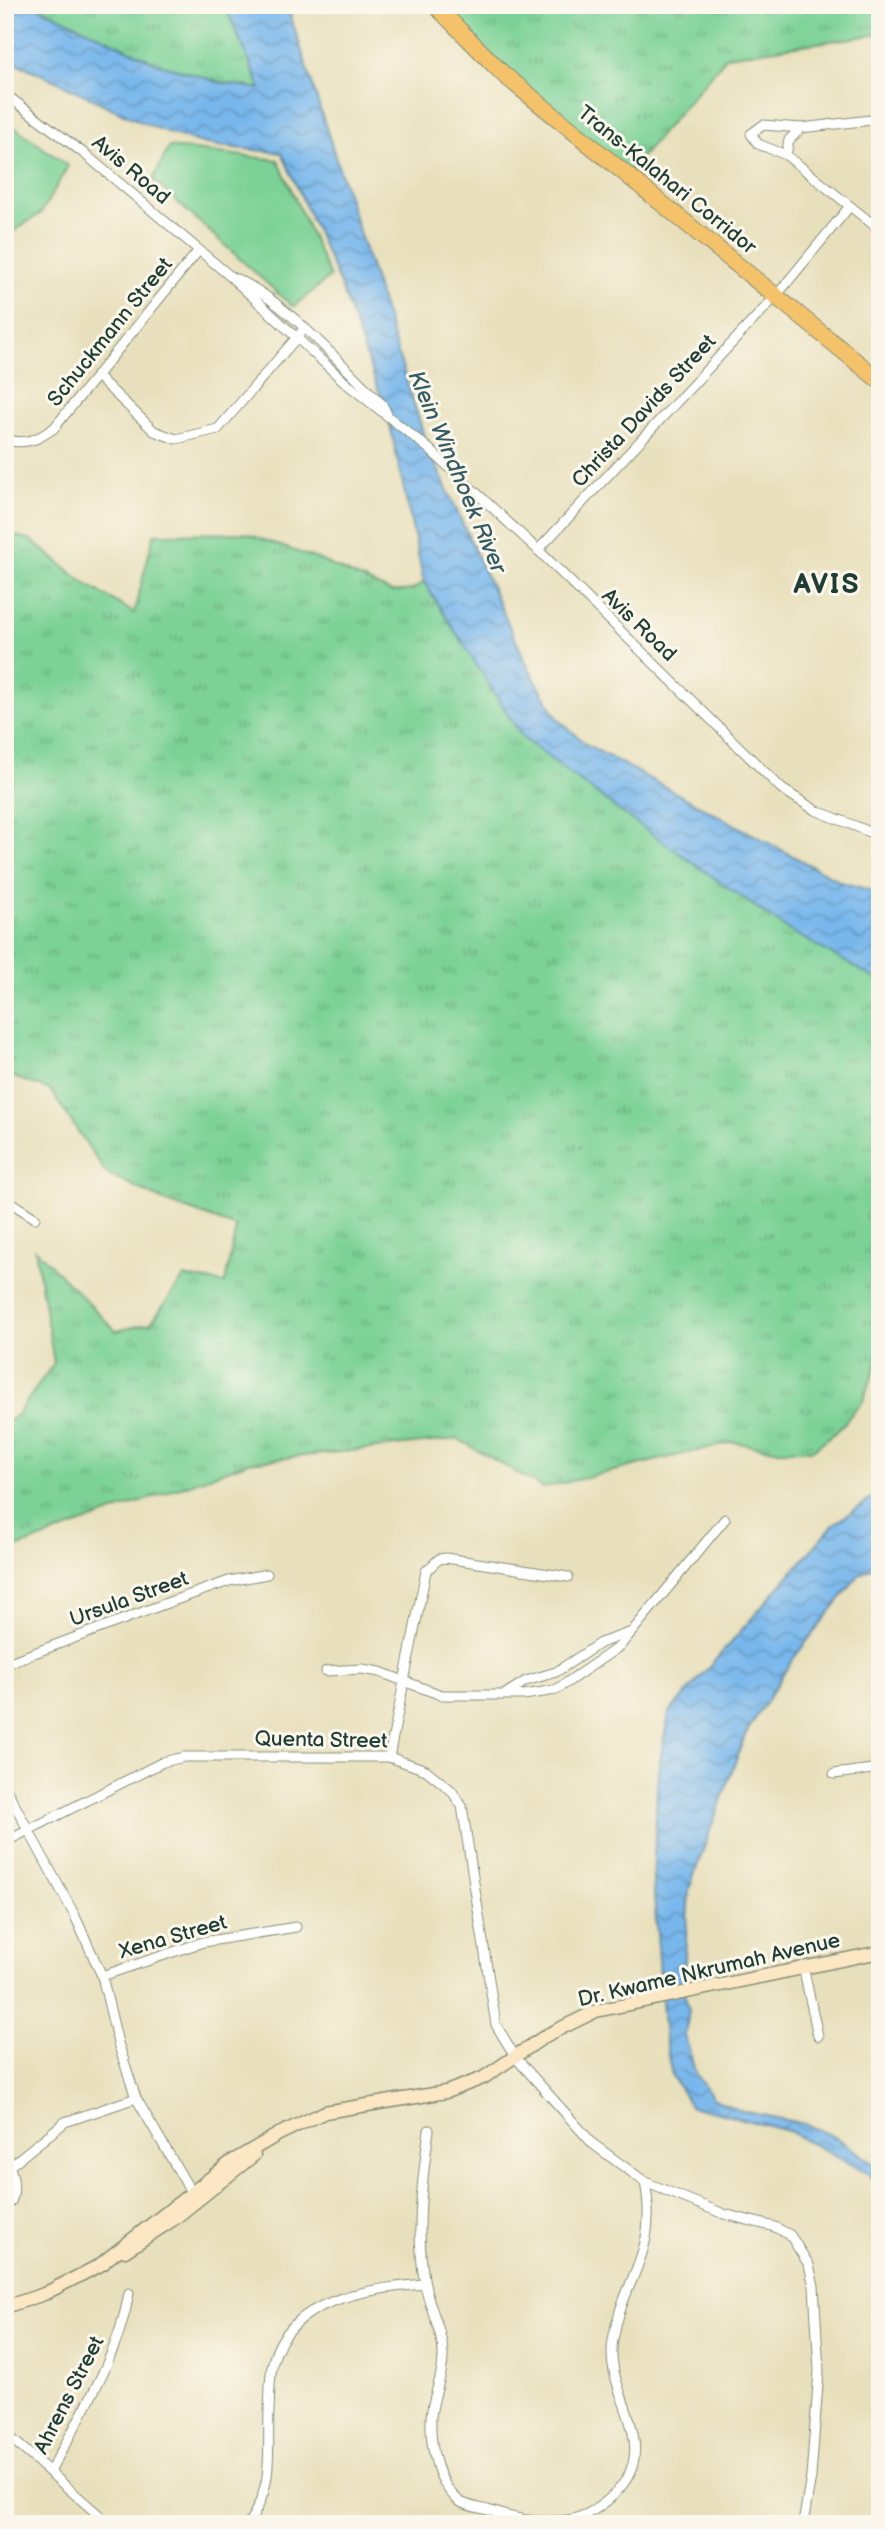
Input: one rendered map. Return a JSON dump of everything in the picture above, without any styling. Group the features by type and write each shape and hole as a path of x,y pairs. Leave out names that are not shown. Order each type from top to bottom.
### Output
{"highway":[{"name":"Trans-Kalahari Corridor","path":"435,5 503,74 880,381"}],"street":[{"name":"Avis Road","path":"5,94 231,277 296,338 538,550 782,789 816,810 880,836"},
{"path":"880,120 801,128 763,125 751,134 758,144 786,155 880,230"},
{"path":"786,155 789,139 801,128"},
{"name":"Christa Davids Street","path":"538,550 776,296 850,206"},
{"name":"Schuckmann Street","path":"5,439 29,442 54,428 199,250"},
{"name":"Avis Road","path":"231,277 249,285 304,329 382,404 388,416"},
{"path":"98,377 154,431 164,437 188,438 214,431 225,423 304,329"},
{"path":"5,1199 35,1218"},
{"path":"326,1671 362,1669 441,1695 535,1694 556,1690 620,1646 725,1519"},
{"path":"389,1757 426,1571 439,1559 568,1577"},
{"name":"Ursula Street","path":"5,1664 179,1598 229,1581 267,1574"},
{"path":"506,1694 526,1681 556,1672 591,1647 629,1633"},
{"path":"591,1647 597,1649 600,1661"},
{"name":"Quenta Street","path":"5,1842 163,1762 184,1757 389,1757 426,1770 441,1779 462,1806 488,1988 496,2025 516,2058 593,2144 645,2182 724,2214 775,2227 790,2235 809,2265 815,2300 818,2371 811,2477 803,2524"},
{"path":"834,1774 880,1768"},
{"path":"5,1787 29,1828 102,1976 118,2043 136,2098 193,2197"},
{"name":"Xena Street","path":"102,1976 203,1942 296,1927"},
{"name":"Dr. Kwame Nkrumah Avenue","path":"5,2307 44,2294 144,2239 193,2197 279,2134 325,2112 446,2092 483,2078 575,2019 629,2003 880,1952"},
{"path":"803,1966 818,2036"},
{"path":"5,2205 11,2202 14,2192 7,2165 65,2122 136,2098"},
{"path":"429,2130 419,2200 425,2284 443,2354 431,2417 434,2452 442,2479 460,2502 530,2522 573,2520 620,2489 632,2467 635,2450 612,2368 611,2351 621,2314 646,2246 650,2221 645,2182"},
{"path":"248,2524 267,2488 272,2363 289,2332 300,2321 343,2297 378,2287 425,2284"},
{"name":"Ahrens Street","path":"50,2472 107,2367 125,2314 129,2293"},
{"path":"5,2433 109,2524"}],"green space":[{"path":"31,5 225,5 262,89 222,83 159,64"},
{"path":"435,5 880,5 880,34 727,56 627,174"},
{"path":"5,120 68,166 41,213 5,237"},
{"path":"169,147 278,160 330,277 293,307 153,180"},
{"path":"5,533 31,540 83,582 134,613 154,534 245,533 317,559 391,592 412,590 424,582 523,738 787,929 880,981 880,1355 863,1401 838,1430 813,1450 775,1450 733,1442 543,1488 458,1439 249,1462 5,1552 5,1422 16,1416 54,1363 35,1249 116,1331 151,1323 184,1277 225,1283 236,1227 162,1200 106,1173 50,1090 5,1074"}],"water":[{"path":"5,5 31,5 159,64 222,83 261,89 225,5 287,5 428,448 528,667 558,719 587,745 841,882 880,893 880,981 787,929 618,810 523,738 424,582 388,416 340,284 282,153 214,145 168,132 5,59"},
{"path":"880,1493 880,1562 858,1576 790,1663 745,1735 689,1889 683,1989 689,2010 685,2036 696,2075 714,2099 738,2110 805,2124 835,2137 874,2164 880,2173 880,2193 869,2174 789,2131 690,2106 672,2076 665,2039 653,1882 658,1770 669,1713 834,1524"}],"railway":[{"path":"744,5 785,5"}],"district":[{"name":"AVIS","path":"827,584"}],"water label":[{"name":"Klein Windhoek River","path":"457,472"}]}
